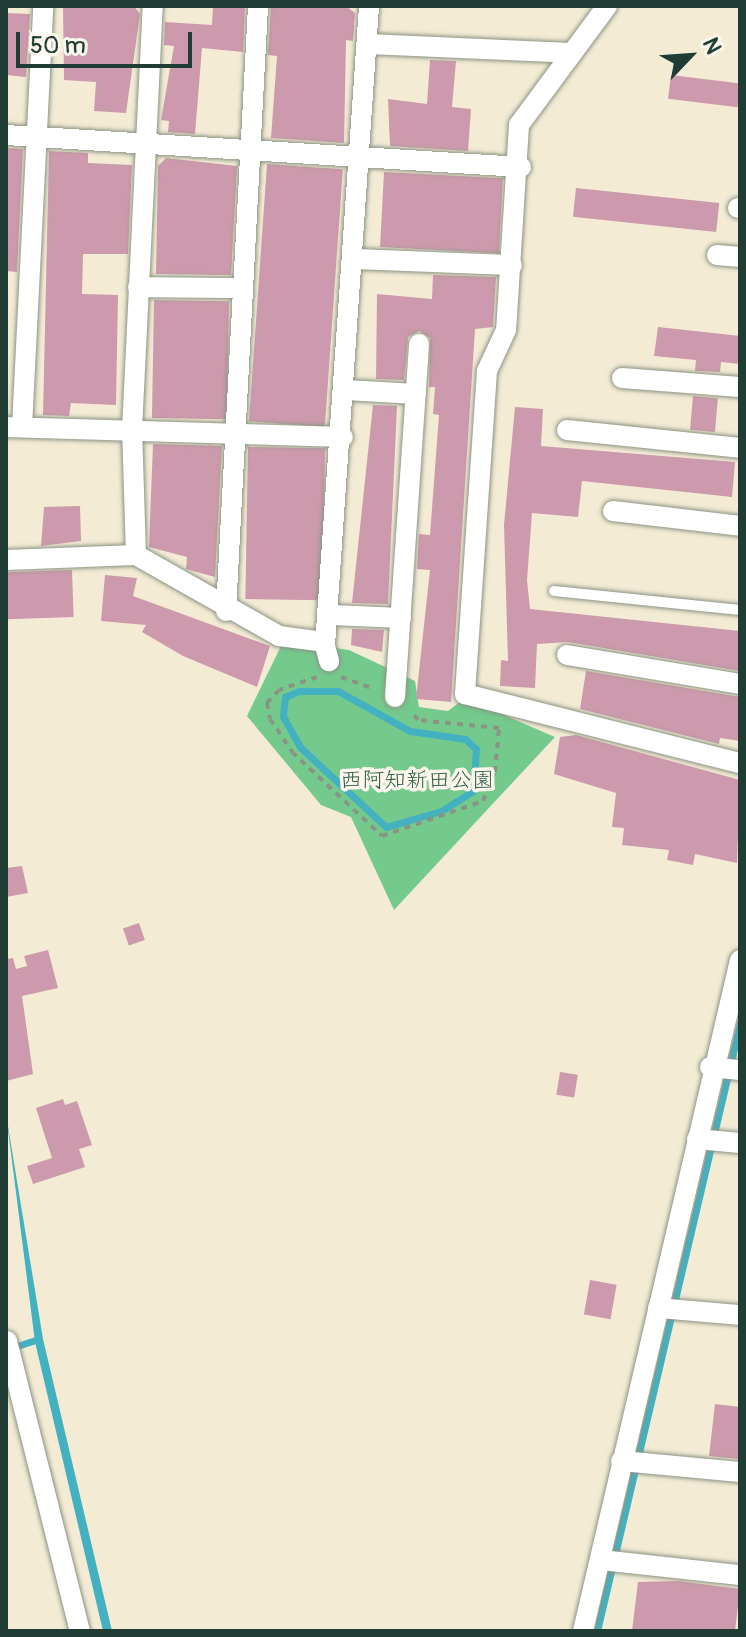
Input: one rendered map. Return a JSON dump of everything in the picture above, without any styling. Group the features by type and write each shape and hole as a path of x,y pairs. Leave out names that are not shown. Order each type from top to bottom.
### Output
{"street":[{"path":"43,6 14,427 343,437"},
{"path":"136,555 132,430 153,6"},
{"path":"226,611 258,6"},
{"path":"6,560 136,555 226,611 279,636 327,653 362,154 369,6"},
{"path":"607,6 519,125 521,167 506,330 487,371 465,694 740,763"},
{"path":"367,44 572,53"},
{"path":"6,135 250,151 362,154 521,167"},
{"path":"717,255 740,257"},
{"path":"353,259 512,265"},
{"path":"138,287 242,288"},
{"path":"395,697 419,344"},
{"path":"622,378 740,387"},
{"path":"346,390 416,394"},
{"path":"567,430 740,448"},
{"path":"613,511 740,526"},
{"path":"332,615 401,618"},
{"path":"567,655 740,684"},
{"path":"583,1631 602,1560 711,1067 740,960"},
{"path":"711,1067 740,1070"},
{"path":"697,1139 734,1142"},
{"path":"658,1308 740,1315"},
{"path":"6,1339 80,1631"},
{"path":"622,1461 740,1472"},
{"path":"602,1560 740,1575"}],"lane":[{"path":"554,591 740,610"}],"path":[{"path":"332,674 395,697 418,720 499,728 495,772 483,801 382,836 292,752 267,703 297,680 332,674"}],"green space":[{"name":"西阿知新田公園","path":"314,645 349,650 415,681 419,707 448,711 465,698 555,737 394,910 351,817 321,805 247,716 281,646"}],"water":[{"path":"6,1114 43,1339 112,1631 103,1631 35,1342"}],"building":[{"path":"63,6 134,6 140,14 126,113 94,111 96,82 64,80"},
{"path":"213,6 245,6 243,52 202,48 195,134 168,132 169,121 161,120 174,46 164,45 165,22 212,25"},
{"path":"271,6 346,6 355,13 353,41 346,40 344,143 271,138 277,56 268,55"},
{"path":"6,13 30,14 26,77 6,75"},
{"path":"430,60 456,61 452,107 471,109 468,151 390,146 388,99 427,104"},
{"path":"671,75 740,83 738,107 668,99"},
{"path":"6,148 23,149 17,272 6,271"},
{"path":"49,151 88,153 88,163 132,165 128,254 83,254 82,294 118,295 116,405 71,403 69,416 43,415"},
{"path":"166,158 237,166 231,275 156,274 158,166"},
{"path":"267,164 343,169 325,427 249,421"},
{"path":"384,172 503,178 499,253 380,247"},
{"path":"576,188 719,203 716,232 573,217"},
{"path":"433,275 496,277 493,327 475,329 451,702 416,699 430,570 417,569 419,534 430,535 439,415 433,414 435,387 429,387 430,338 419,331 408,337 404,380 376,379 377,294 432,299"},
{"path":"154,300 229,301 227,419 152,418"},
{"path":"658,327 740,336 740,364 721,362 720,372 695,371 696,360 654,356"},
{"path":"693,396 718,398 715,432 690,430"},
{"path":"373,405 397,406 388,604 352,603"},
{"path":"515,407 543,409 541,446 735,462 732,497 582,481 578,517 532,513 527,580 530,609 740,631 740,671 568,642 537,644 535,688 500,686 501,660 508,661 504,525"},
{"path":"153,444 222,446 215,577 186,569 187,557 149,547"},
{"path":"248,447 325,448 322,600 245,599"},
{"path":"80,506 81,541 41,546 44,507"},
{"path":"72,570 74,617 8,619 6,572"},
{"path":"105,575 137,578 133,596 270,646 257,687 183,656 142,632 146,625 101,621"},
{"path":"352,629 384,630 382,652 351,645"},
{"path":"586,671 740,697 740,741 720,738 719,744 580,709"},
{"path":"576,735 740,780 737,863 695,854 693,865 667,860 669,850 622,845 624,828 612,827 616,793 554,774 560,737"},
{"path":"22,866 28,893 6,897 6,868"},
{"path":"139,923 145,940 129,946 123,929"},
{"path":"48,950 58,988 22,996 33,1074 6,1081 6,959 13,958 16,969 27,966 24,956"},
{"path":"560,1072 578,1075 574,1098 556,1095"},
{"path":"63,1099 65,1105 77,1101 92,1145 79,1149 85,1167 33,1184 27,1166 52,1158 36,1108"},
{"path":"590,1280 617,1285 611,1319 584,1314"},
{"path":"715,1404 740,1407 740,1459 709,1456"},
{"path":"678,1581 740,1589 735,1631 632,1631 638,1582"}],"waterway":[{"path":"299,691 338,691 410,731 465,739 476,749 473,791 441,811 386,827 300,747 283,716 285,697 299,691"},
{"path":"597,1631 740,1023"},
{"path":"14,1347 38,1339"}]}
